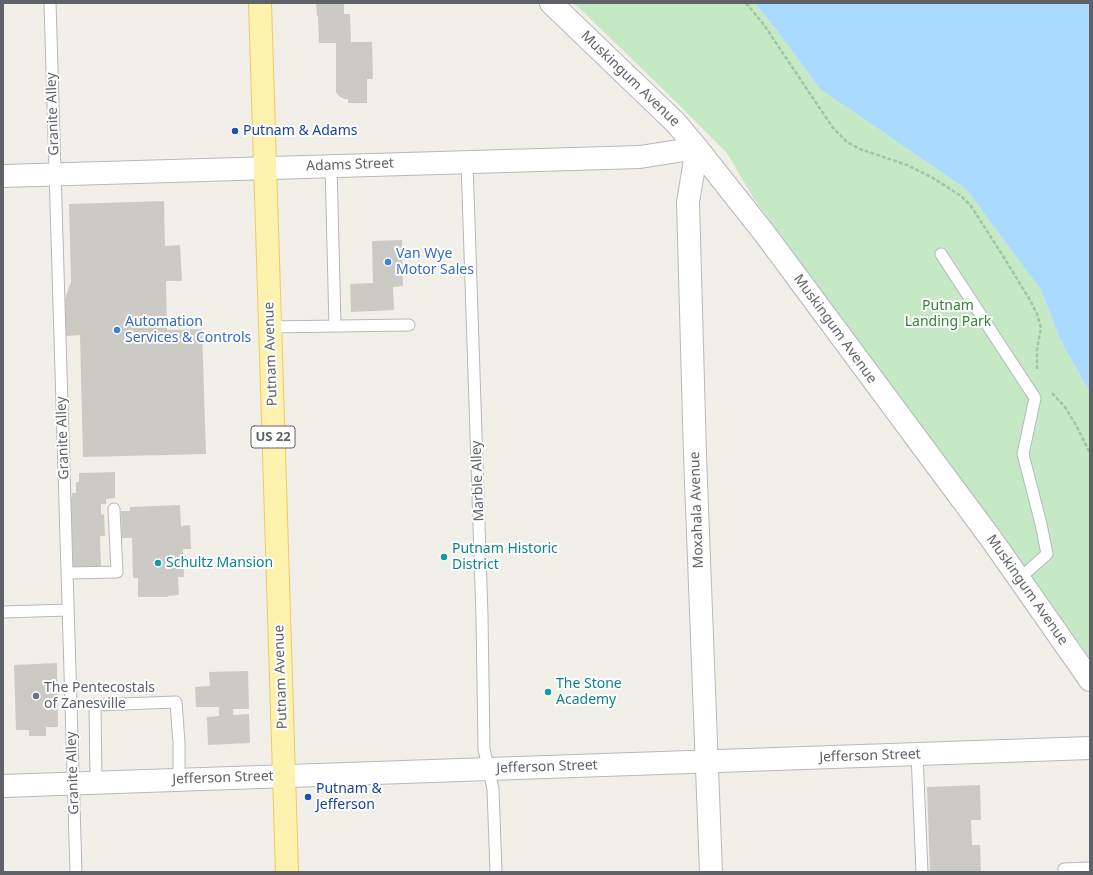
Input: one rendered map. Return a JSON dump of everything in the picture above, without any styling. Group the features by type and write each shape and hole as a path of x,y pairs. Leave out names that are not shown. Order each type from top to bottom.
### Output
{"main road":[{"name":"Putnam Avenue","path":"260,3 287,872"}],"street":[{"name":"Muskingum Avenue","path":"551,3 676,123 697,148 765,234 988,533 1090,680"},
{"name":"Adams Street","path":"3,176 640,156 697,148"},
{"name":"Moxahala Avenue","path":"697,148 688,202 695,455 711,872"},
{"name":"Jefferson Street","path":"3,786 1090,748"}],"lane":[{"name":"Granite Alley","path":"50,3 76,872"},
{"name":"Marble Alley","path":"467,162 482,616 484,749 493,789 496,872"},
{"path":"331,166 335,326"},
{"path":"942,254 1035,398 1023,454 1047,554 1019,579"},
{"path":"270,327 409,325"},
{"path":"67,573 117,572 114,509"},
{"path":"3,612 68,610"},
{"path":"96,782 95,705 176,702 179,743 179,780"},
{"path":"917,754 922,872"},
{"path":"1064,872 1064,869 1090,868"}],"path":[{"path":"746,3 764,25 833,128 847,142 860,149 907,165 933,178 962,196 971,206 1030,300 1037,314 1041,328 1036,349 1037,371"},
{"path":"1050,392 1065,407 1090,453"}],"green space":[{"name":"Putnam Landing Park","path":"574,3 755,3 820,89 966,189 1041,290 1060,339 1090,393 1090,658 754,199 727,153"}],"water":[{"path":"755,3 1090,3 1090,393 1060,339 1041,290 966,189 820,89"}],"building":[{"path":"316,3 344,3 344,14 350,14 351,42 372,42 373,79 367,79 367,103 348,103 348,99 340,97 336,92 336,43 319,43"},
{"name":"Automation Services & Controls","path":"164,201 165,246 180,245 182,281 166,281 167,330 202,329 206,454 83,457 80,335 66,336 65,299 71,282 69,204"},
{"name":"Van Wye Motor Sales","path":"402,240 403,286 393,287 394,310 351,312 350,284 373,283 372,241"},
{"path":"115,472 115,498 106,499 106,504 101,504 101,515 104,514 105,536 100,536 101,566 73,567 72,537 70,537 69,497 72,497 72,493 76,493 76,482 79,482 79,473"},
{"name":"Schultz Mansion","path":"180,505 181,526 190,525 191,549 183,549 184,577 178,577 179,595 168,597 138,597 138,578 133,578 132,538 122,538 121,511 130,511 130,507"},
{"name":"The Pentecostals of Zanesville","path":"57,663 58,727 46,727 46,736 29,736 29,730 16,730 14,665"},
{"path":"248,671 249,709 233,709 233,715 249,714 250,743 208,745 207,717 219,716 219,707 196,707 195,687 210,686 209,672"},
{"path":"980,785 981,820 971,820 972,845 980,845 981,872 930,872 927,787"}],"place":[{"name":"Putnam & Adams","path":"235,131"},
{"name":"Van Wye Motor Sales","path":"388,262"},
{"name":"Automation Services & Controls","path":"117,330"},
{"name":"Putnam Historic District","path":"444,557"},
{"name":"Schultz Mansion","path":"158,563"},
{"name":"The Stone Academy","path":"548,692"},
{"name":"The Pentecostals of Zanesville","path":"36,696"},
{"name":"Putnam & Jefferson","path":"308,797"}]}
